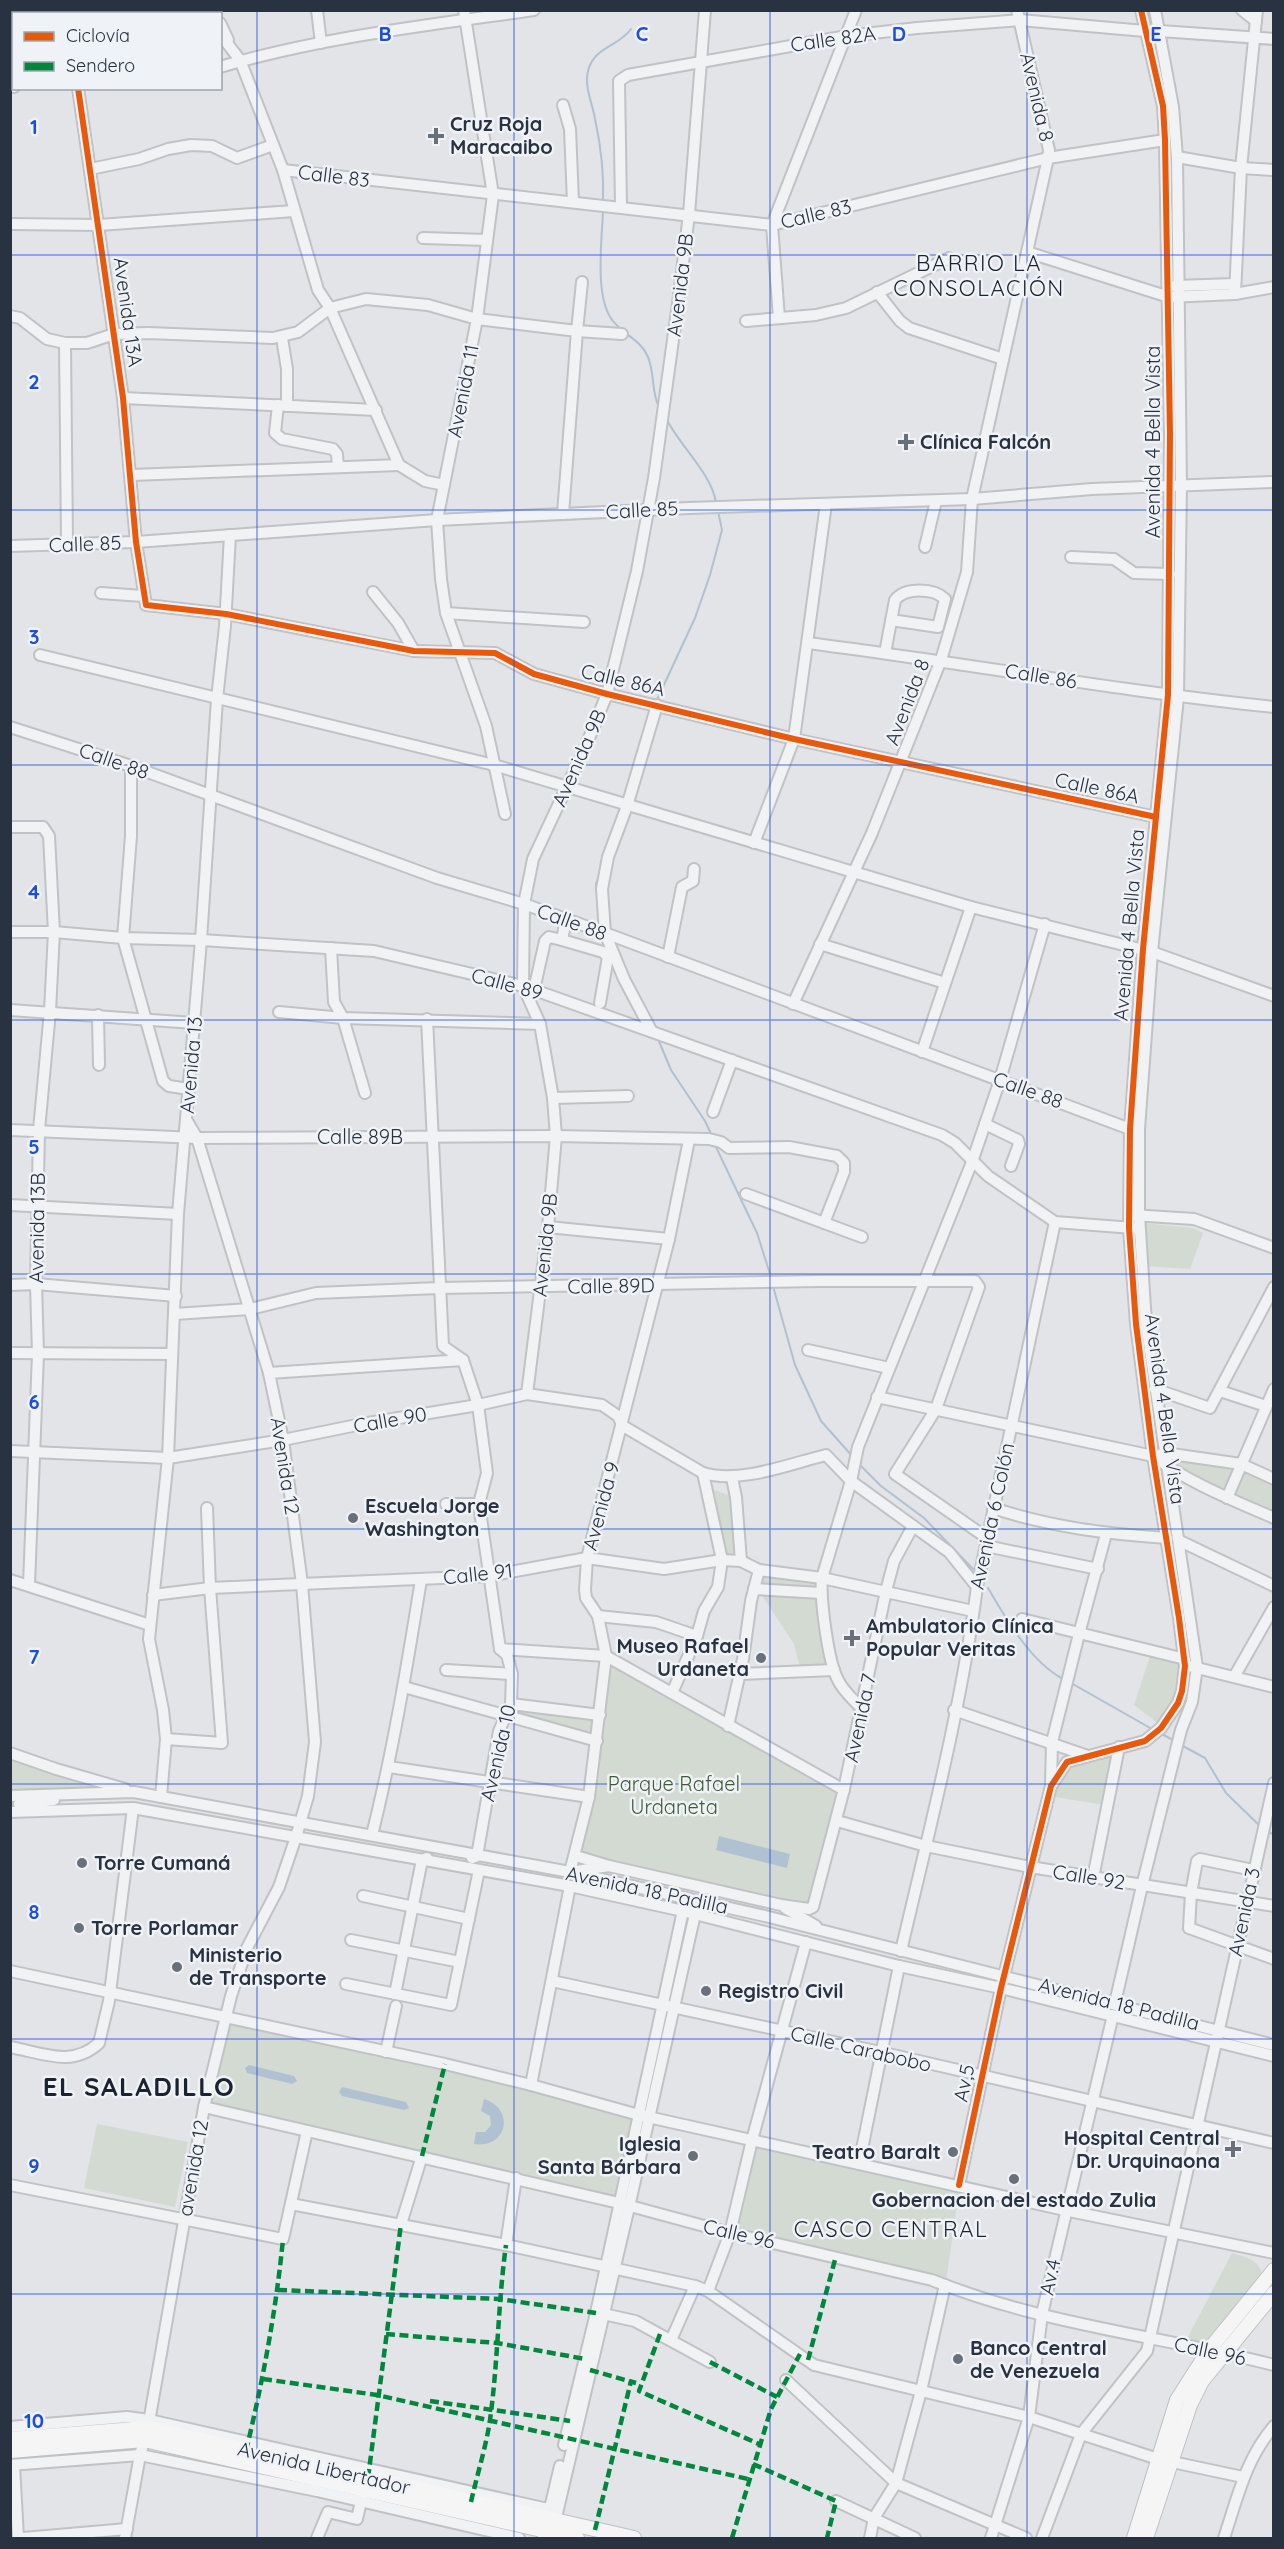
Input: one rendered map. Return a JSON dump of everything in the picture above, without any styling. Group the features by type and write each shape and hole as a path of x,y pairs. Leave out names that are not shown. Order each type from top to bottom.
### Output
{"main road":[{"path":"1146,2538 1177,2400 1209,2350 1274,2270"},
{"path":"1134,2538 1164,2461 1198,2389 1274,2293"},
{"name":"Avenida Libertador","path":"10,2439 147,2430 550,2525 577,2538"},
{"name":"Avenida Libertador","path":"12,2461 147,2430 362,2495 634,2538"}],"street":[{"path":"317,10 321,43"},
{"path":"222,66 240,60 464,15 534,10"},
{"name":"Avenida 9B","path":"527,1394 548,1227 556,1136 554,1098 540,1024 523,986 524,904 533,859 608,694 649,510 689,214 705,10"},
{"path":"779,318 772,225 847,36 855,10"},
{"name":"Avenida 4 Bella Vista","path":"1141,10 1163,106 1174,291"},
{"name":"Avenida 4 Bella Vista","path":"1119,1747 1145,1741 1161,1728 1178,1703 1182,1691 1185,1663 1153,1456 1136,1324 1130,1129 1173,696 1176,485 1174,291 1177,157 1173,107 1155,10"},
{"path":"1235,289 1241,168 1256,16 1242,10"},
{"name":"Avenida 11","path":"464,15 493,195 477,319 437,519 438,548 446,613 458,653 481,707 505,814"},
{"name":"Calle 82A","path":"621,207 621,78 701,60 847,36 1018,15 1145,31"},
{"name":"Avenida 8","path":"793,1004 901,763 941,660 968,567 972,500 1049,150 1018,15"},
{"path":"222,27 240,60 283,170 318,290 330,308 399,465"},
{"path":"1160,31 1274,39"},
{"path":"222,36 230,43"},
{"name":"Avenida 13A","path":"78,90 123,398 132,475 136,542"},
{"path":"563,105 570,129 573,202"},
{"name":"Calle 83","path":"283,170 772,225 1048,158 1165,140"},
{"path":"90,169 191,145 212,146 237,158 273,145"},
{"path":"1177,157 1274,171"},
{"path":"10,224 99,225 294,211"},
{"path":"423,238 487,240"},
{"path":"1027,252 1174,291 1274,287"},
{"path":"746,321 816,315 846,308 949,258"},
{"path":"563,514 582,282"},
{"path":"877,292 900,321 909,328 1003,359"},
{"path":"10,316 20,318 47,339 65,343 87,343 114,334 148,333 282,338 298,332 330,308 366,299 428,304 477,319 622,334"},
{"path":"282,338 287,369 282,406 275,432 282,440 333,449 337,454 338,467"},
{"path":"65,343 67,544"},
{"path":"123,398 376,410"},
{"path":"132,475 399,465 425,481 444,485"},
{"name":"Calle 85","path":"10,546 136,542 437,519 972,500 1176,485 1274,482"},
{"name":"Avenida 4 Bella Vista","path":"1134,1215 1155,817 1173,696 1170,574 1176,485"},
{"path":"925,547 936,501"},
{"path":"754,843 794,739 826,504"},
{"name":"Avenida 13","path":"153,1594 168,1458 178,1214 201,940 230,536"},
{"path":"101,593 143,596 136,542"},
{"path":"1071,557 1114,559 1134,573 1170,574"},
{"path":"885,653 891,620 895,600 905,592 915,590 940,595 945,599 938,627 891,620"},
{"path":"373,592 398,623 414,651"},
{"name":"Calle 86A","path":"143,596 148,606 226,614 414,651 495,653 534,674 608,694 794,739 1155,817"},
{"path":"446,613 584,622"},
{"name":"Calle 86","path":"808,643 941,660 1173,696 1274,706"},
{"path":"40,655 494,765 971,907 1147,950 1274,996"},
{"path":"651,1030 624,979 605,933 602,890 608,857 627,806 657,705"},
{"name":"Calle 88","path":"10,727 131,765 437,878 566,919 1130,1129"},
{"path":"131,765 131,836 123,938 163,1081 169,1086 189,1089"},
{"name":"Avenida 13B","path":"10,827 43,828 49,836 54,932 50,1011 39,1130 36,1205 38,1354 29,1585"},
{"path":"668,957 682,887 693,882 694,869"},
{"path":"922,1052 971,907"},
{"path":"562,939 566,919"},
{"path":"862,1709 839,1683 834,1670 821,1593 822,1578 852,1476 858,1447 972,1162 1000,1080 1045,924"},
{"name":"Calle 89","path":"10,932 54,932 123,938 201,940 375,951 523,986 942,1135 955,1143 972,1162 1055,1222"},
{"path":"536,981 545,941 549,937 562,939 607,955 600,1003"},
{"path":"820,944 945,982"},
{"path":"331,948 334,1002 343,1018 365,1093"},
{"path":"10,1010 50,1011 194,1023"},
{"path":"279,1012 343,1018 540,1024"},
{"path":"98,1015 99,1065"},
{"path":"428,1019 442,1346 463,1360"},
{"path":"713,1112 732,1060"},
{"path":"554,1098 628,1096"},
{"name":"Avenida 12","path":"187,1121 197,1138 250,1309 269,1373 283,1440 302,1584 315,1742 308,1796 300,1822"},
{"path":"985,1124 1018,1140 1019,1144 1011,1166"},
{"name":"Calle 89B","path":"10,1130 197,1138 556,1136 714,1139 729,1148 789,1147 842,1159 844,1162 844,1172 824,1223"},
{"name":"Avenida 9","path":"570,1872 576,1856 589,1797 606,1656 598,1616 586,1598 587,1558 669,1239 689,1140"},
{"path":"746,1194 862,1237"},
{"path":"10,1205 178,1214"},
{"path":"1134,1215 1194,1218 1274,1248"},
{"path":"1055,1222 1134,1228"},
{"name":"Avenida 6 Colón","path":"902,1951 954,1710 974,1611 976,1587 1055,1222"},
{"path":"548,1227 669,1239"},
{"name":"Avenida 4 Bella Vista","path":"1115,2003 1181,1730 1192,1702 1197,1667 1180,1541 1166,1466 1134,1228"},
{"name":"Calle 89D","path":"175,1314 250,1309 316,1293 439,1288 972,1280 979,1287 936,1409"},
{"path":"10,1284 36,1284 176,1296"},
{"path":"1155,1389 1210,1408 1274,1287"},
{"path":"808,1350 889,1368"},
{"path":"10,1353 172,1354"},
{"path":"269,1373 463,1360"},
{"name":"Avenida 10","path":"463,1360 478,1405 487,1473 479,1504 500,1648 507,1655 512,1674 511,1704 504,1716 489,1782 477,1856"},
{"path":"1227,1498 1268,1410 1274,1389"},
{"path":"1220,1391 1268,1410"},
{"name":"Calle 90","path":"10,1451 168,1458 283,1440 527,1394 602,1405 618,1416 622,1426 703,1473 732,1478 826,1455 852,1476"},
{"path":"877,1397 1153,1456 1165,1454 1241,1464 1274,1479"},
{"path":"936,1409 895,1474 986,1542 1098,1569"},
{"path":"1153,1456 1166,1466 1227,1498 1274,1518"},
{"path":"672,1692 697,1636 704,1611 717,1590 722,1560 703,1473"},
{"path":"852,1476 949,1552 976,1587"},
{"path":"732,1478 736,1497 741,1561"},
{"path":"446,1504 479,1504"},
{"path":"166,1739 222,1743 210,1588 207,1508"},
{"path":"993,1508 1033,1521 1107,1534 1167,1538"},
{"name":"Avenida 7","path":"781,1905 809,1909 813,1907 837,1821 894,1561 913,1526"},
{"path":"1051,1786 1053,1742 1068,1674 1107,1534"},
{"path":"1180,1541 1274,1586"},
{"name":"Calle 91","path":"153,1594 210,1588 489,1576 587,1558 664,1569 722,1560 741,1561 759,1570 822,1578 974,1611"},
{"path":"728,1726 740,1674 753,1589 759,1570"},
{"path":"10,1580 150,1625"},
{"path":"372,1835 389,1767 421,1580"},
{"path":"753,1589 821,1593"},
{"path":"153,1594 150,1653 164,1710 166,1739 161,1797"},
{"path":"1234,1677 1274,1607"},
{"path":"598,1616 657,1622 697,1636"},
{"path":"1022,1619 1274,1687"},
{"path":"500,1648 606,1656 844,1790"},
{"path":"446,1670 512,1674"},
{"path":"740,1674 834,1670"},
{"path":"404,1687 597,1741"},
{"path":"511,1704 600,1714"},
{"path":"954,1710 1053,1742 1088,1756"},
{"path":"1051,1786 1067,1762 1119,1747 1093,1878"},
{"path":"10,1753 134,1792"},
{"path":"389,1767 589,1797"},
{"name":"Avenida 3","path":"1042,2538 1081,2434 1142,2360 1150,2338 1238,1946 1258,1845 1274,1783"},
{"name":"Av,5","path":"959,2185 1001,1988 1006,1976 1051,1786"},
{"name":"Avenida 18 Padilla","path":"10,1796 134,1792 570,1872 765,1916 1274,2044"},
{"path":"10,1804 51,1801 68,1794"},
{"path":"10,2047 66,2057 79,2056 99,2043 110,1992 133,1808"},
{"name":"Avenida 18 Padilla","path":"10,1812 133,1808 570,1886 683,1911 899,1966 1001,1988 1274,2056"},
{"name":"Calle 92","path":"837,1821 926,1846 1030,1867 1274,1906"},
{"name":"avenida 12","path":"126,2534 140,2455 147,2430 204,2107 226,2017 247,1948 279,1887 300,1822"},
{"path":"395,1994 422,1860 437,1855 469,1859 477,1856"},
{"path":"576,1856 609,1866 781,1905 826,1932"},
{"path":"1253,1870 1200,1859 1195,1863 1189,1928 1274,1959"},
{"path":"570,1872 609,1866"},
{"path":"346,1984 451,2005 479,1870"},
{"path":"531,2085 570,1886"},
{"path":"363,1896 469,1919"},
{"path":"669,2007 685,1897"},
{"path":"550,2525 669,2007 695,1914 705,1909 748,1918 765,1916"},
{"path":"351,1940 460,1962"},
{"path":"708,2291 730,2233 752,2140 806,1942"},
{"path":"859,2163 899,1966"},
{"path":"10,1971 386,2052 531,2085 644,2116 1065,2210 1274,2253"},
{"name":"Calle Carabobo","path":"552,1981 880,2052 1274,2143"},
{"path":"10,2042 65,2053 77,2052 94,2040 110,1992"},
{"path":"386,2052 396,2006"},
{"name":"Av.4","path":"991,2538 1029,2417 1042,2314 1113,2015"},
{"name":"Calle 96","path":"204,2107 516,2178 730,2233 910,2275 945,2285 953,2290 1042,2314 1274,2365"},
{"path":"10,2185 283,2240 307,2132"},
{"path":"401,2224 422,2156"},
{"path":"506,2245 516,2178"},
{"path":"291,2204 506,2245 695,2286 708,2291 813,2365 1029,2417 1164,2461 1244,2477"},
{"path":"870,2538 874,2518 896,2482 921,2391 945,2285"},
{"path":"671,2340 695,2286"},
{"path":"600,2313 635,2321 710,2362"},
{"path":"786,2380 896,2482 1026,2538"},
{"path":"10,2427 127,2417 147,2430"},
{"path":"1224,2538 1244,2477 1261,2440 1274,2426"},
{"path":"18,2538 12,2461 140,2455 362,2495 519,2538"},
{"path":"317,2538 328,2512 357,2518 362,2495"},
{"path":"836,2501 915,2538"},
{"path":"23,2538 126,2534"}],"green space":[{"path":"1143,1223 1193,1228 1203,1233 1190,1269 1142,1266"},
{"path":"1171,1459 1234,1470 1225,1490 1170,1464"},
{"path":"1245,1471 1273,1484 1273,1512 1234,1494"},
{"path":"714,1490 734,1497 734,1554 725,1554"},
{"path":"763,1575 817,1580 815,1590 760,1585"},
{"path":"761,1594 815,1598 830,1667 800,1667 794,1644"},
{"path":"1150,1656 1180,1664 1175,1694 1159,1724 1134,1705"},
{"name":"Parque Rafael Urdaneta","path":"603,1658 843,1788 815,1905 805,1910 587,1857 577,1849"},
{"path":"518,1707 594,1717 592,1736 515,1715"},
{"path":"1109,1755 1113,1760 1105,1805 1055,1797 1063,1778 1074,1766"},
{"path":"11,1759 101,1789 11,1790"},
{"path":"230,2019 645,2117 625,2204 210,2103"},
{"path":"97,2124 188,2142 175,2207 84,2188"},
{"path":"751,2144 959,2191 946,2282 730,2233"},
{"path":"1232,2253 1256,2263 1262,2276 1206,2343 1187,2339"}],"water":[{"path":"719,1836 790,1854 787,1868 716,1850"},
{"path":"249,2065 294,2076 297,2081 292,2084 247,2073 245,2068"},
{"path":"342,2087 406,2102 409,2108 404,2110 342,2096 339,2092"},
{"path":"484,2099 501,2111 504,2119 503,2127 500,2135 494,2140 485,2144 474,2144 476,2132 485,2132 491,2125 490,2116 481,2111"}],"waterway":[{"path":"603,202 600,150 587,78 594,59 631,29"},
{"path":"603,211 600,268 603,298 613,321 645,351 652,370 659,407"},
{"path":"667,420 708,481 716,503"},
{"path":"656,702 695,618 710,575 722,530 718,511"},
{"path":"597,893 596,884 601,870"},
{"path":"658,1039 671,1070 705,1121 712,1136"},
{"path":"715,1145 757,1233 771,1277"},
{"path":"773,1286 795,1365 821,1421 853,1457"},
{"path":"859,1464 881,1486 924,1518 973,1569"},
{"path":"988,1588 1020,1639 1040,1662 1063,1679"},
{"path":"1071,1683 1152,1729"},
{"path":"1160,1733 1173,1740"},
{"path":"1181,1745 1205,1758 1226,1793 1261,1827"},
{"path":"1266,1830 1274,1835"}],"marked path":[{"path":"422,2156 445,2064"},
{"path":"368,2478 401,2224"},
{"path":"246,2451 268,2345 283,2239"},
{"path":"471,2502 490,2420 506,2245"},
{"path":"808,2360 836,2256"},
{"path":"278,2290 499,2299 596,2313"},
{"path":"386,2334 497,2343 585,2359"},
{"path":"660,2334 639,2391 759,2444"},
{"path":"732,2538 771,2409 800,2354"},
{"path":"710,2362 777,2397"},
{"path":"590,2370 636,2383"},
{"path":"263,2379 377,2395 748,2479"},
{"path":"595,2530 631,2381"},
{"path":"430,2401 570,2421"},
{"path":"753,2464 836,2501 827,2538"}],"cycle path":[{"path":"959,2185 1001,1988 1051,1786 1067,1762 1145,1741 1161,1728 1178,1703 1185,1666 1153,1456 1136,1324 1129,1228 1130,1129 1143,949 1168,695 1170,433 1165,140 1163,106 1141,10"},
{"path":"78,90 123,398 136,542 146,605 226,614 414,651 495,653 534,674 607,694 794,739 1156,817"}],"place":[{"name":"Cruz Roja Maracaibo","path":"436,136"},
{"name":"Clínica Falcón","path":"906,442"},
{"name":"Escuela Jorge Washington","path":"353,1518"},
{"name":"Ambulatorio Clínica Popular Veritas","path":"852,1638"},
{"name":"Museo Rafael Urdaneta","path":"761,1658"},
{"name":"Torre Cumaná","path":"82,1863"},
{"name":"Torre Porlamar","path":"79,1928"},
{"name":"Ministerio de Transporte","path":"177,1967"},
{"name":"Registro Civil","path":"706,1991"},
{"name":"Hospital Central Dr. Urquinaona","path":"1233,2149"},
{"name":"Teatro Baralt","path":"953,2152"},
{"name":"Iglesia Santa Bárbara","path":"693,2156"},
{"name":"Gobernacion del estado Zulia","path":"1014,2179"},
{"name":"Banco Central de Venezuela","path":"958,2359"}],"district":[{"name":"BARRIO LA CONSOLACIÓN","path":"979,276"},
{"name":"EL SALADILLO","path":"139,2087"},
{"name":"CASCO CENTRAL","path":"891,2229"}]}
